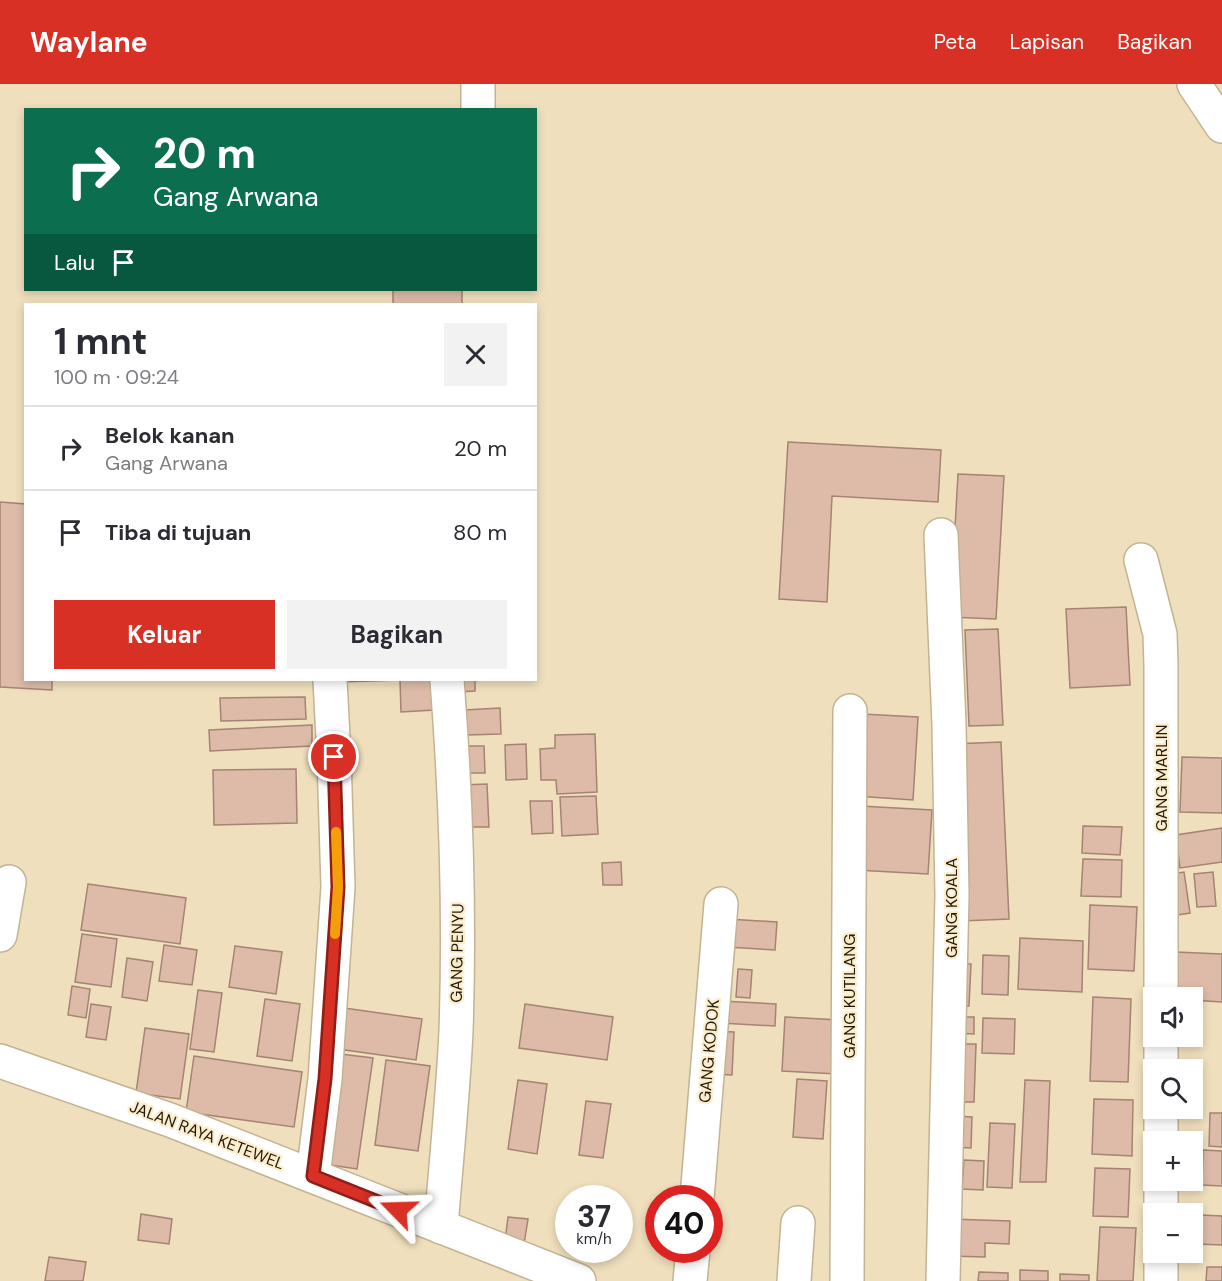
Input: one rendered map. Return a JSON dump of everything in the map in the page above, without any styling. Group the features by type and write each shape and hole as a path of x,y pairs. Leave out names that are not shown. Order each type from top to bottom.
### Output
{"street":[{"path":"477,84 478,108"},
{"path":"1194,84 1222,126"},
{"name":"GANG KOALA","path":"941,535 949,725 952,895 944,1281"},
{"name":"GANG MARLIN","path":"1141,560 1160,634 1161,655 1161,987"},
{"path":"313,1176 325,1079 338,887 330,681"},
{"name":"GANG PENYU","path":"441,1227 456,1032 457,904 453,766 447,681"},
{"name":"GANG KUTILANG","path":"847,1281 850,711"},
{"path":"0,935 9,882"},
{"name":"GANG KODOK","path":"698,1185 721,904"},
{"name":"JALAN RAYA KETEWEL","path":"0,1061 170,1120 579,1281"},
{"path":"794,1281 798,1223"},
{"path":"690,1281 692,1263"},
{"path":"1161,1263 1161,1281"}],"building":[{"path":"393,291 462,291 462,303 393,303"},
{"path":"788,442 941,450 938,502 832,496 827,602 779,599"},
{"path":"958,474 1004,476 996,619 950,617"},
{"path":"0,502 24,504 24,681 52,681 52,690 0,687"},
{"path":"1126,607 1130,685 1070,688 1066,609"},
{"path":"998,629 1003,725 969,726 965,630"},
{"path":"400,681 433,681 434,710 401,712"},
{"path":"456,681 475,681 475,691 457,692"},
{"path":"305,697 306,719 221,721 220,698"},
{"path":"500,708 501,734 467,735 465,710"},
{"path":"862,714 918,717 913,800 856,796"},
{"path":"312,725 312,746 210,751 209,730"},
{"path":"595,734 597,792 557,794 556,780 541,780 540,749 555,748 555,735"},
{"path":"1001,742 1009,919 961,921 952,744"},
{"path":"526,744 527,779 506,780 505,745"},
{"path":"465,746 484,746 485,773 466,773"},
{"path":"1182,757 1222,758 1222,813 1180,812"},
{"path":"296,769 297,823 214,825 213,770"},
{"path":"487,784 489,827 463,827 461,785"},
{"path":"596,796 598,834 562,836 560,797"},
{"path":"530,801 552,801 553,833 532,834"},
{"path":"860,806 932,810 928,874 856,870"},
{"path":"1083,826 1122,827 1120,855 1082,853"},
{"path":"1222,828 1222,862 1180,868 1176,835"},
{"path":"1083,859 1122,860 1121,897 1081,896"},
{"path":"621,862 622,885 603,885 602,863"},
{"path":"1184,872 1190,913 1171,916 1165,875"},
{"path":"1213,872 1216,906 1197,907 1194,874"},
{"path":"88,884 186,898 180,944 81,930"},
{"path":"1090,905 1137,907 1134,971 1088,969"},
{"path":"728,919 777,922 775,950 727,947"},
{"path":"82,934 117,939 111,987 75,982"},
{"path":"1020,938 1083,941 1082,992 1018,989"},
{"path":"164,945 197,950 192,985 159,981"},
{"path":"235,946 282,952 276,994 229,987"},
{"path":"1176,952 1222,954 1222,1002 1203,1001 1203,987 1174,987"},
{"path":"983,955 1009,956 1008,995 982,994"},
{"path":"127,958 153,962 147,1001 122,997"},
{"path":"954,964 971,964 969,1006 953,1006"},
{"path":"738,969 752,970 750,998 736,997"},
{"path":"72,986 90,989 86,1018 68,1015"},
{"path":"198,990 222,993 214,1052 190,1049"},
{"path":"1093,997 1131,999 1128,1082 1090,1081"},
{"path":"265,999 300,1004 292,1061 257,1056"},
{"path":"722,1001 776,1004 775,1026 721,1023"},
{"path":"91,1004 111,1007 106,1040 86,1037"},
{"path":"525,1004 613,1017 607,1060 519,1048"},
{"path":"337,1007 422,1019 416,1060 331,1048"},
{"path":"785,1017 840,1020 837,1074 782,1071"},
{"path":"954,1017 974,1017 974,1034 953,1033"},
{"path":"983,1018 1015,1019 1014,1054 982,1053"},
{"path":"145,1028 189,1034 180,1099 136,1093"},
{"path":"713,1031 734,1032 732,1075 710,1074"},
{"path":"955,1044 976,1044 974,1102 953,1102"},
{"path":"332,1053 373,1058 357,1169 317,1163"},
{"path":"194,1056 302,1072 294,1127 186,1112"},
{"path":"386,1060 430,1066 418,1151 375,1145"},
{"path":"797,1079 827,1081 823,1139 793,1137"},
{"path":"518,1080 547,1084 537,1154 508,1149"},
{"path":"1025,1080 1050,1081 1046,1182 1020,1182"},
{"path":"1094,1099 1133,1100 1132,1156 1092,1154"},
{"path":"586,1101 611,1104 603,1158 579,1155"},
{"path":"1210,1113 1222,1113 1222,1147 1209,1146"},
{"path":"955,1116 972,1117 971,1148 954,1147"},
{"path":"990,1123 1015,1124 1012,1188 987,1187"},
{"path":"1203,1150 1222,1151 1222,1186 1203,1185"},
{"path":"964,1160 984,1161 983,1190 962,1189"},
{"path":"1095,1168 1130,1169 1128,1217 1093,1216"},
{"path":"141,1214 172,1219 169,1244 138,1240"},
{"path":"1203,1215 1222,1216 1222,1245 1203,1244"},
{"path":"508,1217 528,1219 524,1244 505,1241"},
{"path":"950,1219 1010,1221 1009,1244 985,1243 985,1257 949,1256"},
{"path":"1100,1227 1136,1228 1133,1281 1097,1281"},
{"path":"49,1257 86,1262 83,1281 45,1281"},
{"path":"1207,1267 1222,1267 1222,1281 1206,1281"},
{"path":"1020,1270 1048,1271 1048,1281 1020,1281"},
{"path":"979,1272 1008,1273 1008,1281 978,1281"},
{"path":"1060,1274 1089,1275 1089,1281 1060,1281"}],"slow traffic":[{"path":"335,934 338,887 336,832"}],"route":[{"path":"334,757 338,887 325,1079 313,1176 398,1210"}]}
